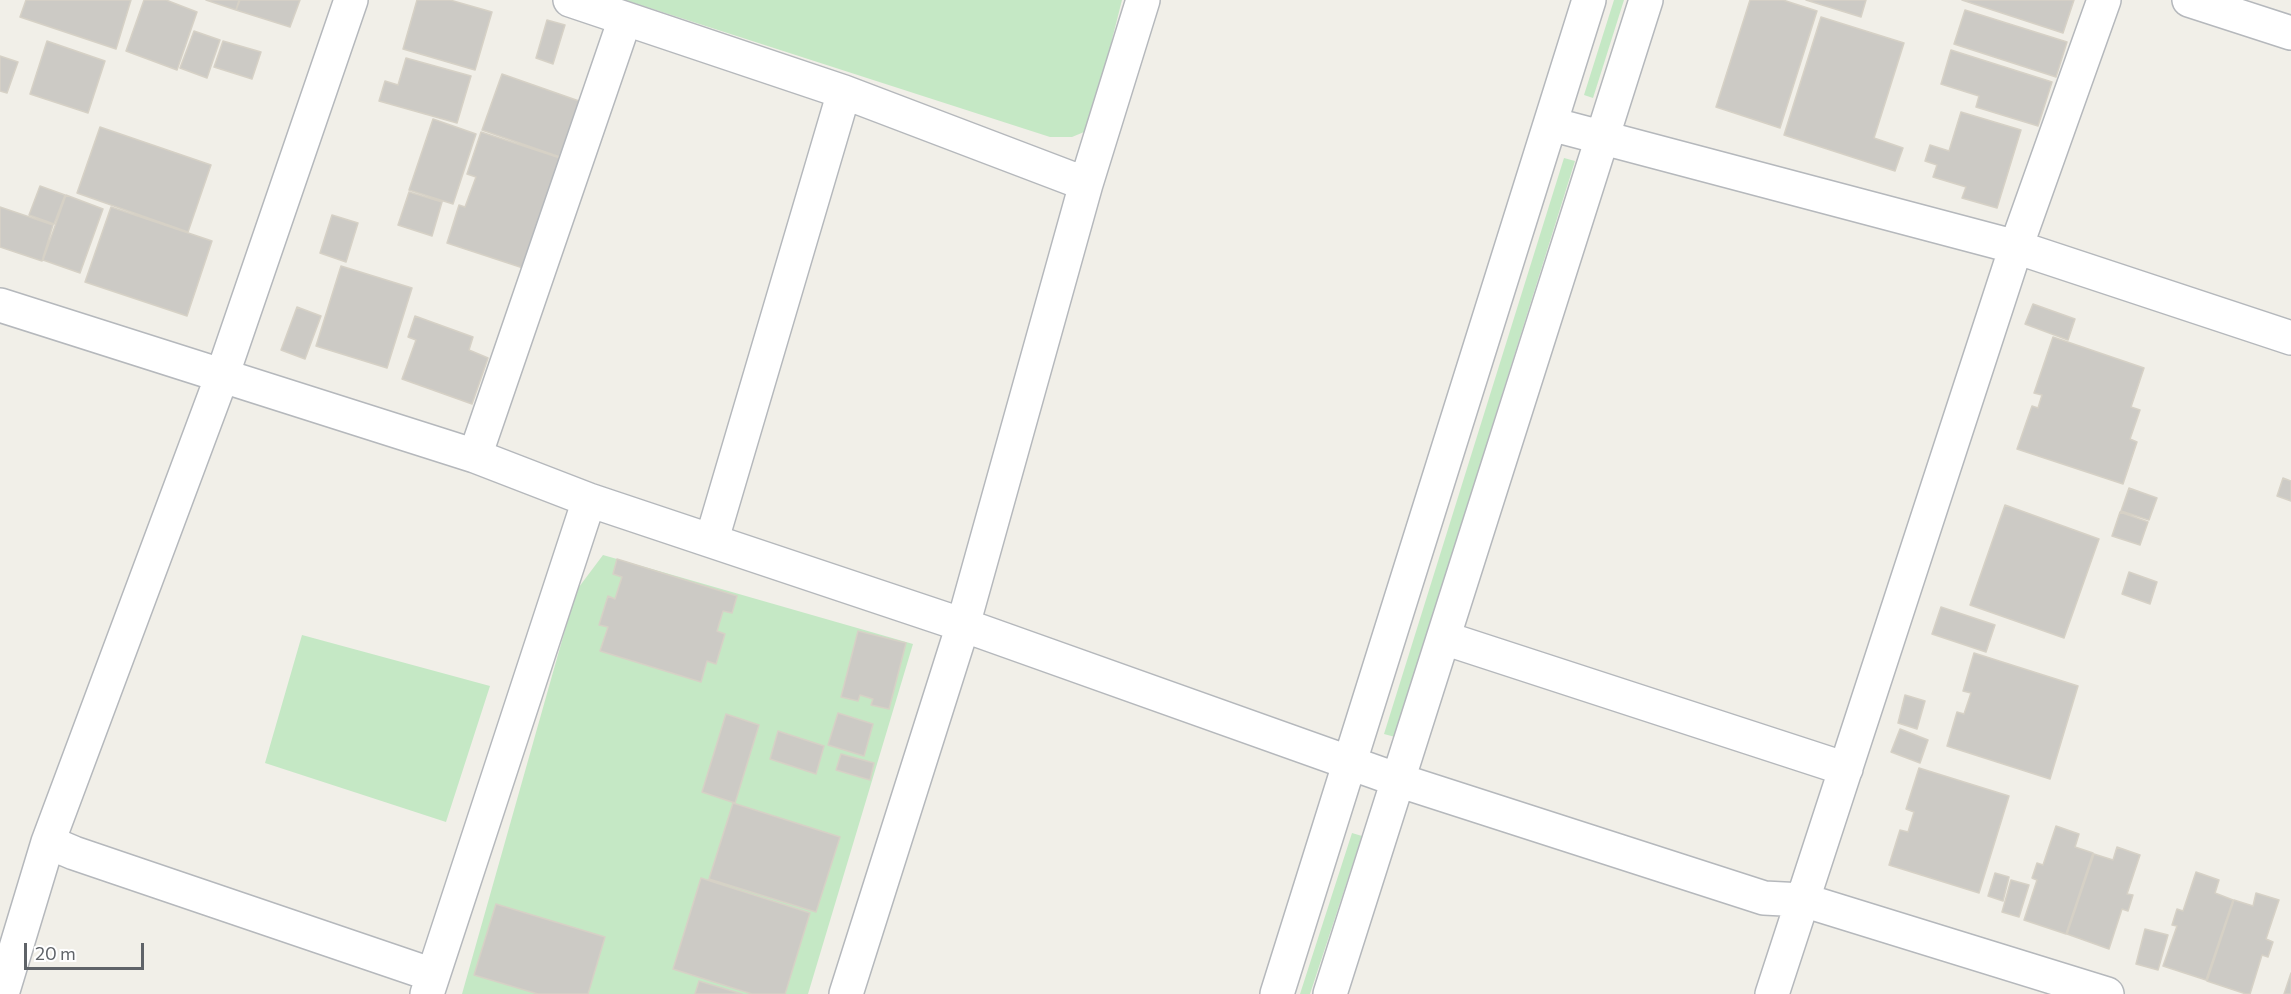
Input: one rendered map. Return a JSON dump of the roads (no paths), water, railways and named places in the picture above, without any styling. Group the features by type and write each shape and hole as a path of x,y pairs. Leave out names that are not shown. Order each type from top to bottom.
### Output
{"street":[{"path":"2,994 48,842 222,376 351,0"},
{"path":"570,0 844,92 1086,184"},
{"path":"846,994 963,625 1086,184 1143,0"},
{"path":"1277,994 1589,0"},
{"path":"1330,994 1646,0"},
{"path":"1772,994 2016,247 2104,0"},
{"path":"2188,0 2291,33"},
{"path":"475,456 625,19"},
{"path":"712,539 844,92"},
{"path":"1551,124 2016,247 2291,338"},
{"path":"0,305 475,456 589,500 712,539 963,625 1398,780 1764,898 1803,900 2100,993"},
{"path":"48,842 430,984 589,500"},
{"path":"1443,638 1846,769"}]}
